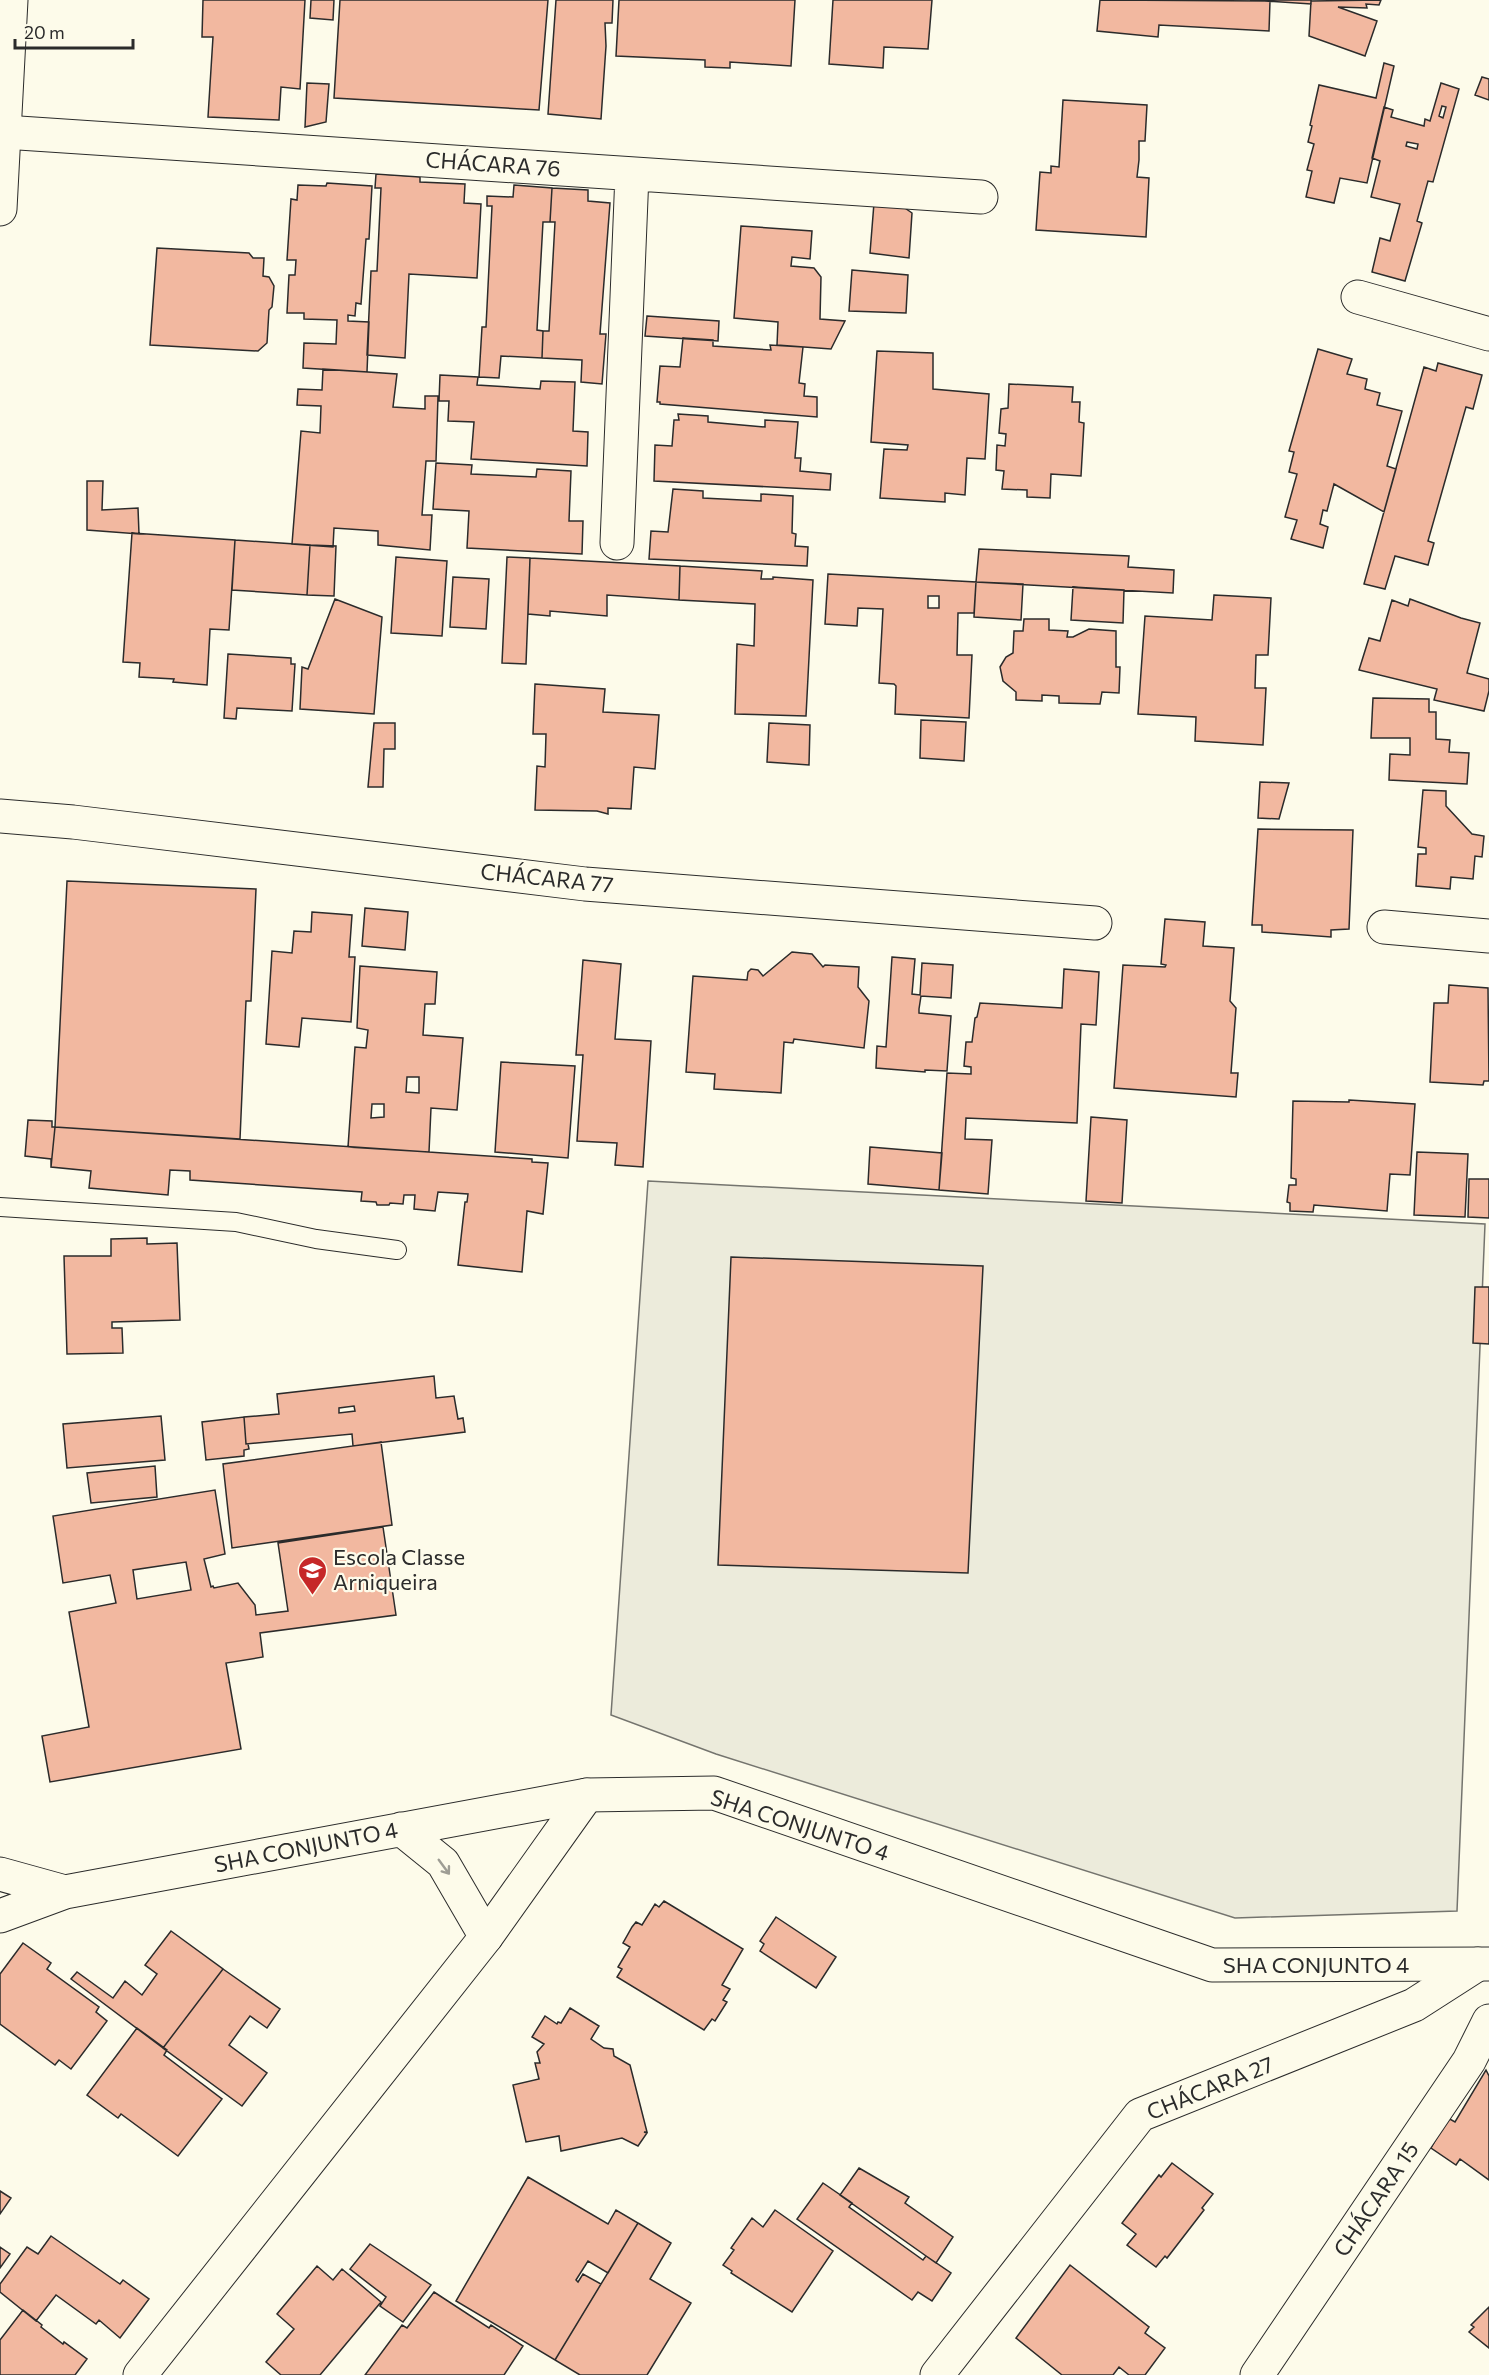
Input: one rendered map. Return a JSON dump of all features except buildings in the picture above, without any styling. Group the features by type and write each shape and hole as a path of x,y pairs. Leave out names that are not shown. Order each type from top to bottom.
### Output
{"street":[{"path":"0,209 11,0"},
{"name":"CHÁCARA 76","path":"4,132 981,197"},
{"path":"617,543 633,174"},
{"path":"1358,297 1489,334"},
{"name":"CHÁCARA 77","path":"0,816 73,822 585,884 1095,923"},
{"path":"1384,927 1489,936"},
{"name":"SHA CONJUNTO 4","path":"0,1916 65,1892 586,1795 714,1793 1212,1965 1484,1964"},
{"path":"140,2375 486,1937 586,1795"},
{"path":"401,1829 443,1863 486,1937"},
{"name":"SHA CONJUNTO 4","path":"0,1874 65,1892"},
{"name":"CHÁCARA 27","path":"937,2375 1140,2115 1414,2005 1484,1964"},
{"name":"CHÁCARA 15","path":"1257,2375 1469,2061 1489,2021"}],"lane":[{"path":"0,1207 236,1222 316,1239 397,1250"}],"shaded area":[{"path":"648,1181 1485,1224 1457,1911 1235,1918 716,1754 611,1715"}],"place":[{"name":"Escola Classe Arniqueira","path":"312,1596"}]}
